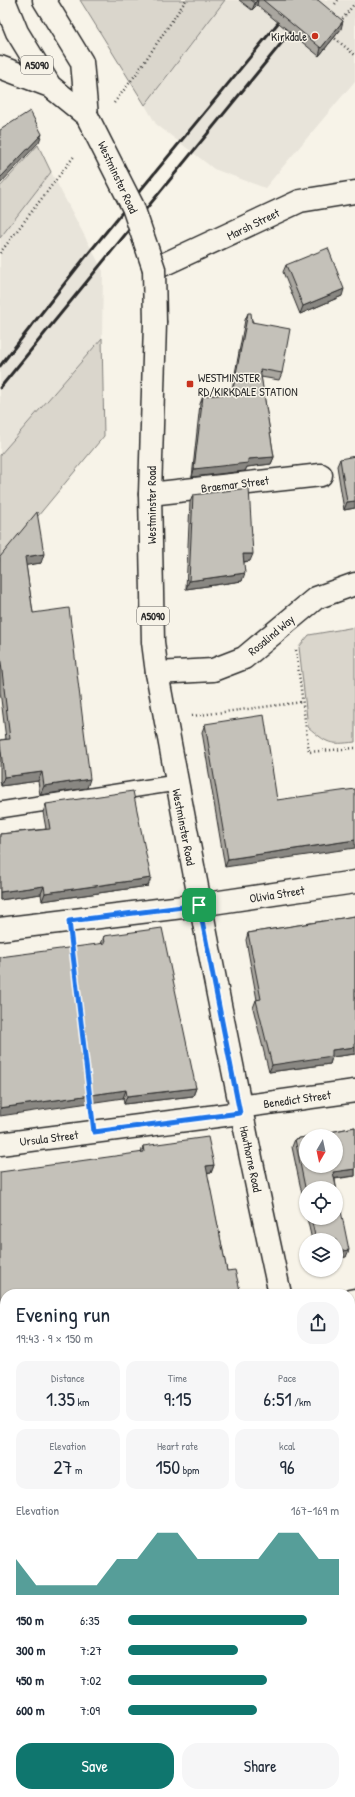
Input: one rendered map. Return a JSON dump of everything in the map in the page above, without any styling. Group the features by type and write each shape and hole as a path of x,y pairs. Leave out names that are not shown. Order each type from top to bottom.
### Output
{"main road":[{"name":"Westminster Road","path":"4,0 16,32 50,86 87,116"},
{"name":"Westminster Road","path":"44,0 82,62 87,116 133,207 154,269 155,323 150,494 153,642 176,784 199,905"},
{"name":"A5090","path":"0,67 50,86"},
{"name":"Marsh Street","path":"154,269 220,240 300,201 355,192"},
{"name":"Braemar Street","path":"150,494 321,474"},
{"name":"Rosalind Way","path":"157,673 213,670 244,658 316,598 355,584"},
{"name":"Olivia Street","path":"0,929 199,905 355,882"},
{"name":"Hawthorne Road","path":"199,905 240,1110 279,1289"},
{"name":"Benedict Street","path":"240,1110 355,1091"},
{"name":"Ursula Street","path":"0,1144 240,1110"}],"lane":[{"path":"0,810 176,784"}],"path":[{"path":"335,4 338,0"},
{"path":"335,28 355,3"},
{"path":"330,34 355,55"},
{"path":"291,618 309,752 355,748"},
{"path":"165,719 303,702"}],"shaded area":[{"path":"80,0 225,0 145,105"},
{"path":"225,0 355,0 355,81 265,188 214,169 156,124 145,105"},
{"path":"38,145 51,172 0,238 0,187"},
{"path":"51,172 103,271 102,338 0,455 0,238"},
{"path":"102,338 104,436 0,562 0,455"},
{"path":"355,627 355,742 329,742 308,727 299,647 309,635"}],"building":[{"name":"Kirkdale","path":"263,0 318,0 343,21 321,48"},
{"path":"30,111 42,134 0,178 0,130"},
{"path":"328,248 344,289 303,306 286,265"},
{"path":"248,313 251,313 252,322 290,329 282,373 260,369 274,457 248,459 248,463 194,469 203,396 232,394"},
{"path":"355,456 355,501 347,502 340,459"},
{"path":"249,488 253,554 243,554 245,573 189,581 193,495"},
{"path":"37,512 44,554 25,557 33,613 69,608 90,779 44,786 42,772 4,777 0,742 0,740 10,739 0,654 0,557"},
{"path":"264,715 277,800 355,789 355,840 228,859 205,724"},
{"path":"133,791 151,878 45,893 44,886 0,892 0,834 50,829 46,804"},
{"path":"355,916 355,1047 332,1050 332,1056 272,1065 256,1000 261,999 248,933"},
{"path":"162,928 196,1088 127,1096 126,1090 0,1108 0,957 105,943 104,936"},
{"path":"355,1127 355,1169 343,1171 343,1129"},
{"path":"208,1137 214,1165 206,1166 227,1271 235,1270 240,1289 0,1289 0,1172 144,1152 143,1146"},
{"path":"299,1138 299,1158 295,1139"},
{"path":"302,1173 333,1173 335,1181 304,1181"},
{"path":"343,1221 349,1250 343,1251 343,1233 314,1233 313,1225 343,1225"}],"railway":[{"path":"0,366 83,260 297,0"},
{"path":"0,388 297,24"}],"place":[{"name":"Kirkdale","path":"315,36"},
{"name":"WESTMINSTER RD/KIRKDALE STATION","path":"190,384"}],"route":[{"path":"199,905 240,1113 94,1132 69,921 199,905"}]}
